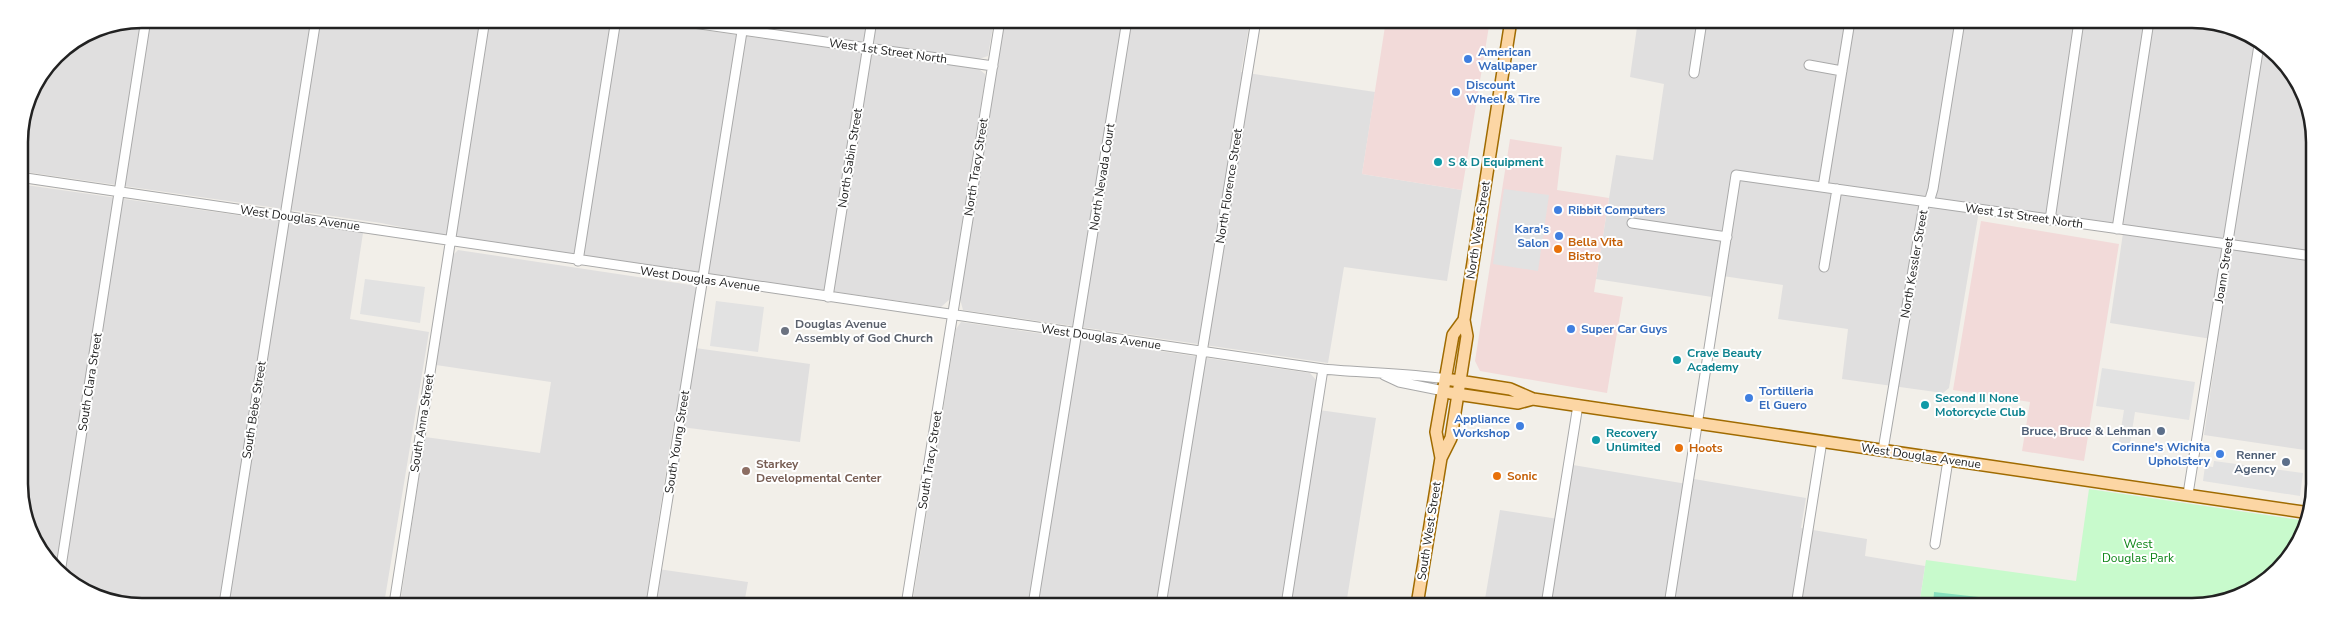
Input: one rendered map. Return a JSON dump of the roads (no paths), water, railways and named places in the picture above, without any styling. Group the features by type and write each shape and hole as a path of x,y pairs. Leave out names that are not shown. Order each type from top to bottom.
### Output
{"main road":[{"name":"North West Street","path":"1460,381 1467,336 1464,320 1510,28"},
{"name":"North West Street","path":"1446,379 1453,335 1464,320"},
{"name":"West Douglas Avenue","path":"1446,379 1510,389 1532,399 2301,512"},
{"name":"South West Street","path":"1441,458 1436,432 1446,379"},
{"name":"South West Street","path":"1418,597 1441,458 1451,438 1460,381"},
{"name":"West Douglas Avenue","path":"1444,391 1518,403 1532,399"}],"street":[{"name":"South Clara Street","path":"61,564 145,28"},
{"name":"South Bebe Street","path":"225,598 315,28"},
{"name":"South Anna Street","path":"395,598 485,28"},
{"path":"578,261 615,28"},
{"name":"West 1st Street North","path":"729,28 993,66"},
{"name":"North Sabin Street","path":"828,297 871,28"},
{"name":"North Tracy Street","path":"953,315 999,28"},
{"name":"North Nevada Court","path":"1034,598 1126,28"},
{"name":"North Florence Street","path":"1162,598 1255,28"},
{"path":"1694,73 1701,28"},
{"path":"1823,187 1849,28"},
{"name":"North Kessler Street","path":"1883,450 1918,239 1926,202 1933,189 1959,28"},
{"path":"2050,220 2079,28"},
{"path":"2117,229 2148,28"},
{"name":"South Young Street","path":"652,598 743,30"},
{"name":"Joann Street","path":"2188,494 2258,49"},
{"path":"1809,65 1842,71"},
{"name":"West 1st Street North","path":"1727,237 1736,175 2306,255"},
{"name":"West Douglas Avenue","path":"28,178 385,230 450,242 578,261 1323,369 1382,374 1401,373 1446,379"},
{"path":"1824,267 1837,189"},
{"path":"1632,223 1727,237 1670,597"},
{"name":"South Tracy Street","path":"907,598 953,315"},
{"path":"1287,597 1323,369"},
{"name":"West Douglas Avenue","path":"1382,374 1399,382 1444,391"},
{"path":"1547,597 1578,405"},
{"path":"1797,597 1822,441"},
{"path":"1934,544 1948,460"}],"place":[{"name":"American Wallpaper","path":"1468,59"},
{"name":"Discount Wheel & Tire","path":"1456,92"},
{"name":"S & D Equipment","path":"1438,162"},
{"name":"Ribbit Computers","path":"1558,210"},
{"name":"Kara's Salon","path":"1559,236"},
{"name":"Bella Vita Bistro","path":"1558,249"},
{"name":"Super Car Guys","path":"1571,329"},
{"name":"Douglas Avenue Assembly of God Church","path":"785,331"},
{"name":"Crave Beauty Academy","path":"1677,360"},
{"name":"Tortilleria El Guero","path":"1749,398"},
{"name":"Second II None Motorcycle Club","path":"1925,405"},
{"name":"Appliance Workshop","path":"1520,426"},
{"name":"Bruce, Bruce & Lehman","path":"2161,431"},
{"name":"Recovery Unlimited","path":"1596,440"},
{"name":"Hoots","path":"1679,448"},
{"name":"Corinne's Wichita Upholstery","path":"2220,454"},
{"name":"Renner Agency","path":"2286,462"},
{"name":"Starkey Developmental Center","path":"746,471"},
{"name":"Sonic","path":"1497,476"}],"park label":[{"name":"West Douglas Park","path":"2138,551"}]}
